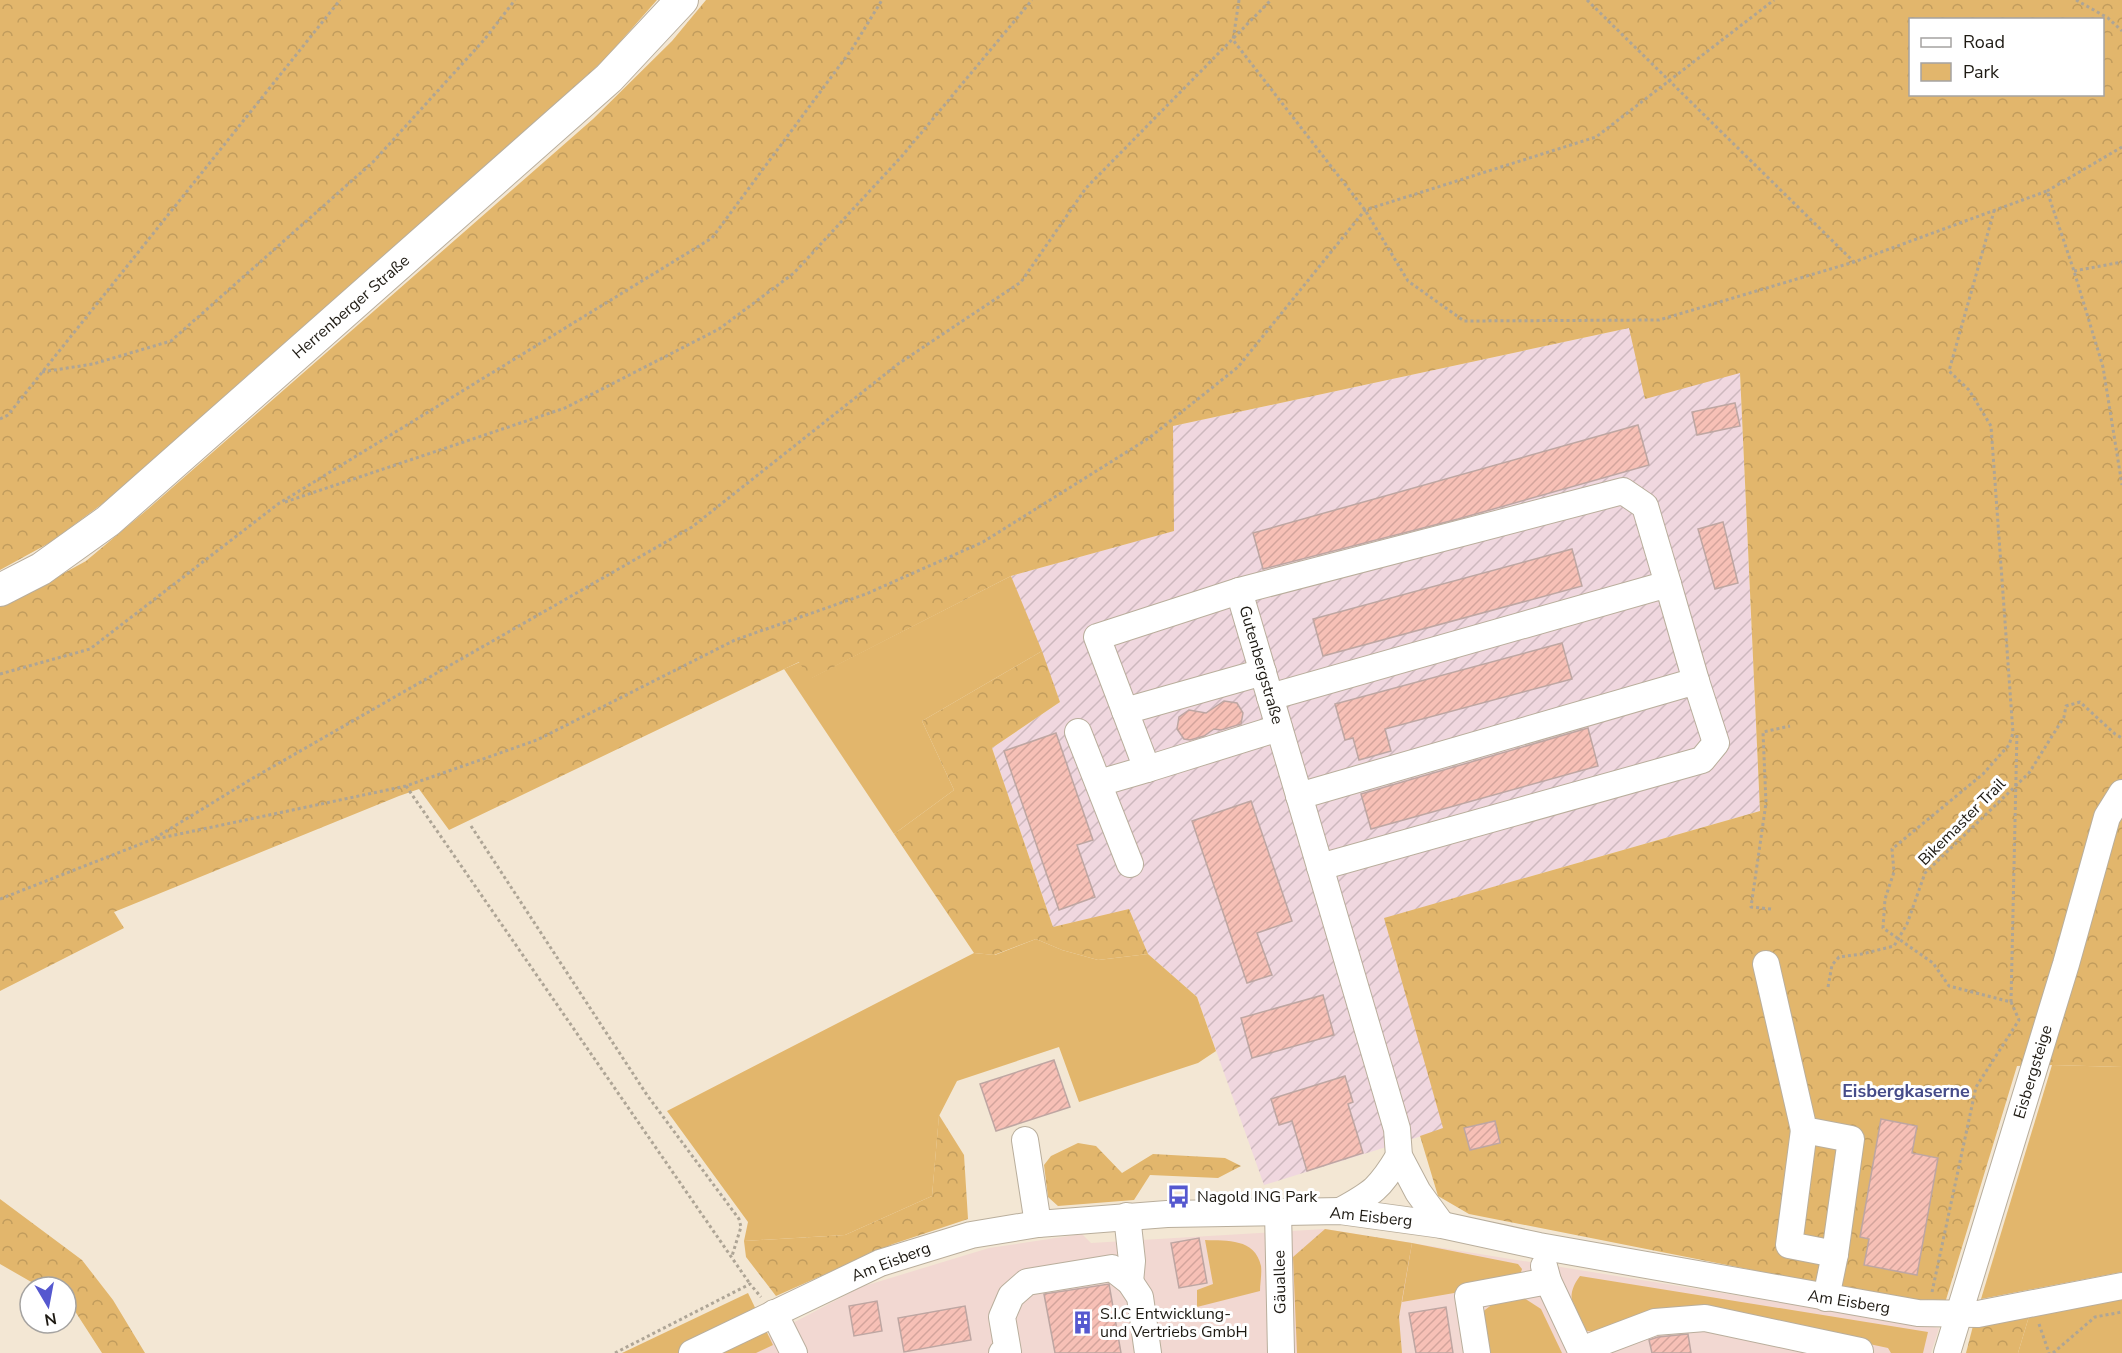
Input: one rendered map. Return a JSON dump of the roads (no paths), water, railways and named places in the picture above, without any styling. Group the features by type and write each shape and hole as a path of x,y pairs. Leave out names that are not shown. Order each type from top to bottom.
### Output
{"main road":[{"name":"Herrenberger Straße","path":"0,590 41,569 108,521 609,78 682,0"}],"street":[{"name":"Gutenbergstraße","path":"1320,867 1702,760 1716,743 1645,506 1623,491 1239,591 1279,728 1397,1129 1399,1156 1418,1192 1442,1225"},
{"path":"1270,697 1668,584"},
{"path":"1147,769 1097,638 1239,591"},
{"path":"1125,711 1263,672"},
{"path":"1299,796 1696,681"},
{"path":"1099,783 1279,728"},
{"path":"1078,732 1130,864"},
{"name":"Eisbergsteige","path":"1947,1353 2063,975 2108,818 2122,793"},
{"path":"1766,964 1804,1130 1789,1245 1835,1254"},
{"path":"1804,1130 1851,1139 1835,1254 1826,1298"},
{"path":"1024,1140 1038,1224"},
{"path":"1340,1211 1369,1196 1385,1179 1399,1156"},
{"name":"Gäuallee","path":"1278,1211 1281,1353"},
{"name":"Am Eisberg","path":"692,1353 880,1263 971,1234 1038,1224 1127,1216 1340,1211 1442,1225 1539,1246 1918,1313 1978,1314 2122,1286"},
{"path":"1127,1216 1132,1262 1130,1281"},
{"path":"1539,1246 1548,1281 1582,1352 1656,1322 1705,1318 1860,1351"},
{"path":"1006,1353 1002,1317 1011,1296 1027,1282 1112,1268 1130,1281 1140,1297 1148,1353"},
{"path":"1477,1353 1468,1296 1548,1281"},
{"path":"774,1313 794,1353"}],"place":[{"name":"Nagold ING Park","path":"1179,1197"},
{"name":"S.I.C Entwicklung- und Vertriebs GmbH","path":"1082,1323"}],"district":[{"name":"Eisbergkaserne","path":"1906,1091"}]}
